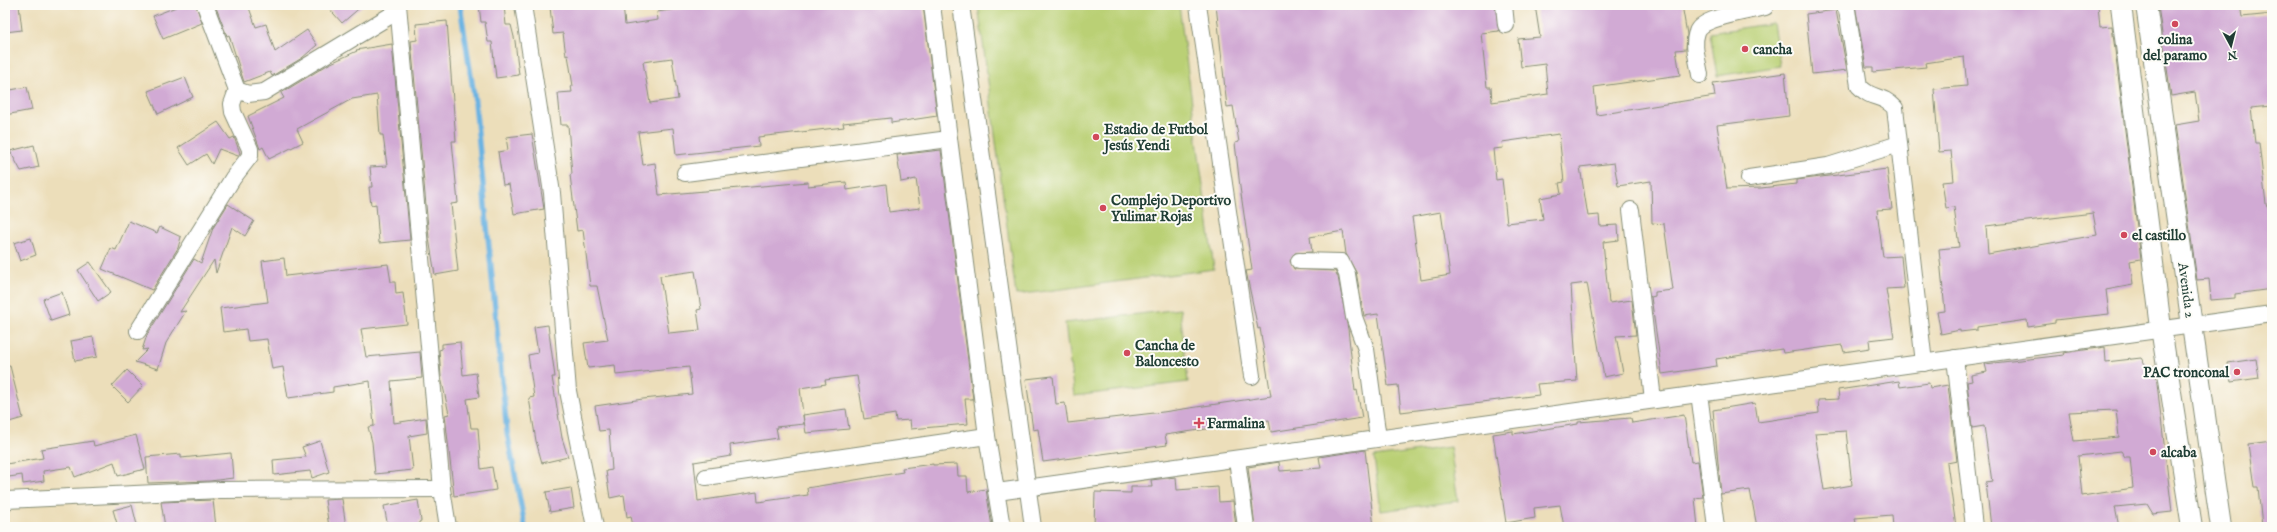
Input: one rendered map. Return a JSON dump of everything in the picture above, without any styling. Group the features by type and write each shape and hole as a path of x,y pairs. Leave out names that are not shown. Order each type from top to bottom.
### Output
{"street":[{"path":"138,331 233,178 250,156 250,149 233,112 232,104 237,90 206,5"},
{"path":"523,5 552,193 568,391 595,527"},
{"path":"932,5 987,436 1002,527"},
{"path":"961,5 1033,527"},
{"path":"1198,5 1252,376"},
{"path":"1504,5 1506,25"},
{"path":"1844,5 1859,86 1868,95 1887,99 1895,108 1924,363"},
{"path":"2121,5 2161,328 2192,527"},
{"name":"Avenida 2","path":"2146,5 2221,527"},
{"path":"1700,75 1695,42 1697,30 1707,21 1770,6"},
{"path":"237,90 248,94 264,92 398,8 442,489 448,527"},
{"path":"685,173 949,139"},
{"path":"1749,178 1828,166 1899,144"},
{"path":"1631,210 1653,400"},
{"path":"1299,261 1341,262 1347,274 1354,317 1366,350 1378,438"},
{"path":"997,492 1699,393 1924,363 2161,328 2272,314"},
{"path":"1955,358 1974,527"},
{"path":"1699,393 1716,527"},
{"path":"706,477 987,436"},
{"path":"1237,459 1246,527"},
{"path":"5,498 220,490 442,489"}],"green space":[{"name":"Estadio de Futbol Jesús Yendi","path":"978,5 1179,5 1214,269 1016,295"},
{"name":"cancha","path":"1773,23 1780,66 1717,76 1710,33"},
{"name":"Cancha de Baloncesto","path":"1180,309 1188,382 1074,396 1065,323"},
{"path":"1450,447 1458,501 1381,511 1374,457"}],"building":[{"path":"5,5 19,5 22,30 5,32"},
{"path":"181,5 196,5 202,23 163,39 153,16"},
{"path":"215,5 248,5 256,27 266,24 275,52 307,30 317,45 302,58 272,76 270,72 244,82 229,35 227,36"},
{"path":"326,5 363,5 342,23"},
{"path":"479,5 504,5 506,25 511,25 515,41 519,75 496,78 492,42 488,42 485,22 481,22"},
{"path":"571,5 623,5 625,25 658,20 657,12 704,5 923,5 937,116 891,123 891,118 843,123 844,127 758,137 759,146 676,155 673,128 638,132 643,165 655,163 659,195 808,182 808,186 846,182 847,190 886,184 889,212 920,208 916,179 901,182 897,155 941,150 973,399 965,399 968,424 911,429 910,420 896,421 895,414 864,419 857,376 825,380 826,384 800,388 804,424 776,427 778,438 730,445 731,456 694,462 698,501 757,492 758,502 808,495 807,488 903,472 902,468 933,464 957,464 958,476 967,476 968,492 986,489 992,527 633,527 631,516 627,517 624,495 610,498 606,471 612,470 609,430 599,431 595,406 692,394 689,367 616,375 615,365 588,368 584,343 608,340 597,286 590,286 583,230 577,231 570,175 572,174 568,125 561,125 558,93 572,92 571,86 573,86 568,55 566,56 563,33 553,34 550,7","holes":["672,58 678,99 650,103 643,62","695,271 701,309 697,310 700,330 669,333 660,276"]},
{"path":"1216,5 1495,5 1499,31 1481,33 1487,87 1491,87 1492,102 1548,94 1545,64 1521,67 1518,39 1540,37 1535,5 1682,5 1687,34 1686,49 1676,50 1680,75 1594,87 1597,115 1715,96 1713,83 1785,73 1789,116 1717,125 1727,189 1761,188 1796,184 1796,180 1887,169 1892,209 1877,210 1883,257 1901,256 1904,288 1886,289 1894,337 1869,340 1870,348 1844,352 1842,345 1783,353 1782,349 1716,359 1717,366 1662,374 1651,297 1655,296 1655,292 1673,290 1664,224 1652,223 1651,181 1618,186 1614,163 1580,167 1588,216 1599,215 1600,226 1618,225 1619,240 1603,242 1609,303 1632,300 1636,335 1616,336 1623,373 1604,377 1587,283 1571,285 1577,381 1537,384 1539,395 1401,412 1398,385 1388,386 1378,314 1364,316 1356,272 1346,254 1343,231 1310,237 1312,252 1295,253 1290,261 1294,269 1335,271 1338,277 1348,329 1355,391 1357,390 1362,418 1271,432 1269,420 1165,435 1167,445 1043,462 1038,429 1033,430 1026,379 1053,376 1056,404 1065,403 1068,423 1163,412 1271,396 1260,328 1258,329 1246,271 1252,270 1235,143 1239,142 1233,106 1227,107","holes":["1559,134 1564,182 1559,183 1561,194 1540,198 1543,219 1507,223 1502,179 1496,180 1493,149 1503,148 1502,142","1441,212 1450,275 1421,280 1412,217"]},
{"path":"1855,5 2098,5 2100,27 2112,26 2141,259 2130,261 2133,285 2106,290 2109,314 2055,320 2055,323 2028,327 2027,320 1977,327 1977,330 1960,332 1960,330 1941,334 1937,312 1945,311 1939,249 1959,247 1954,207 1946,208 1942,182 1954,181 1951,151 1939,152 1934,89 1967,86 1964,57 1925,63 1926,67 1873,72 1873,67 1866,67","holes":["2093,213 2097,235 1988,254 1986,226"]},
{"path":"2240,5 2242,17 2272,14 2272,106 2251,108 2255,143 2259,143 2266,204 2267,207 2272,207 2272,289 2235,294 2235,298 2211,300 2209,279 2197,280 2175,125 2199,121 2195,92 2171,96 2158,6"},
{"path":"1836,10 1847,70 1812,74 1806,14"},
{"path":"447,21 456,141 452,141 458,203 451,204 458,271 435,275 429,238 411,41 417,40 416,24"},
{"path":"392,44 410,240 379,243 376,204 371,205 369,187 372,187 370,167 387,166 383,135 380,135 377,95 352,99 297,129 303,142 269,159 263,147 260,149 248,116 284,98 281,93 329,64 357,51 356,50"},
{"path":"185,77 193,97 158,114 148,91"},
{"path":"27,87 32,110 5,115 5,91"},
{"path":"218,122 230,139 234,137 240,153 238,156 219,149 212,164 206,154 189,165 178,148"},
{"path":"532,134 544,209 514,214 509,184 503,185 498,152 508,150 506,137"},
{"path":"34,145 39,167 21,171 10,151"},
{"path":"228,204 254,221 245,236 232,227 216,273 214,260 180,312 186,311 166,343 158,369 135,362 148,349 142,350 147,335 194,259 201,263 213,228"},
{"path":"129,221 157,233 160,227 181,237 178,248 152,290 102,269 111,248 116,250"},
{"path":"31,238 36,255 20,261 14,243"},
{"path":"284,258 286,276 388,264 391,282 395,282 396,294 403,293 407,324 361,329 366,357 420,352 422,378 391,381 394,423 426,418 427,433 409,436 413,470 375,474 372,442 368,427 374,426 370,381 333,387 333,392 288,398 283,367 272,369 267,339 248,341 246,329 223,332 220,308 268,302 262,261"},
{"path":"90,262 111,292 98,301 78,270"},
{"path":"62,292 69,315 51,321 43,299"},
{"path":"548,325 555,377 552,377 562,438 568,457 542,463 536,441 529,398 534,397 528,355 538,353 534,327"},
{"path":"93,337 97,357 75,361 71,341"},
{"path":"460,342 463,375 476,373 479,397 467,399 471,428 478,428 481,469 492,467 496,490 454,496 445,415 449,414 441,377 439,350 442,349 442,344"},
{"path":"2105,347 2106,362 2141,358 2147,367 2155,366 2172,512 2153,514 2147,504 2115,507 2119,527 1991,527 1986,483 1992,482 1984,426 1972,428 1967,382 1972,381 1971,375 1987,372 1985,364 2064,355 2063,353","holes":["2116,410 2119,437 2074,441 2069,412","2121,451 2125,457 2130,457 2133,488 2082,496 2078,456"]},
{"path":"2256,359 2259,378 2231,382 2228,363"},
{"path":"10,366 23,418 9,422 5,406 5,367"},
{"path":"127,370 143,386 128,402 112,386"},
{"path":"1899,381 1900,387 1929,383 1930,388 1948,385 1957,461 1947,463 1956,527 1893,527 1892,515 1855,518 1856,523 1835,527 1757,527 1750,490 1721,494 1713,410 1755,403 1758,422 1819,413 1818,400 1839,399 1838,390","holes":["1846,431 1852,485 1824,490 1815,433"]},
{"path":"846,409 849,429 806,433 803,415"},
{"path":"1684,415 1691,462 1698,461 1703,497 1695,498 1698,527 1564,527 1560,505 1534,508 1535,518 1506,523 1493,434 1513,431 1513,434 1578,424 1578,422 1631,418 1632,423"},
{"path":"136,435 145,469 118,476 114,462 75,477 71,467 43,471 44,481 23,484 22,475 9,477 6,464 43,458 41,449 93,441 94,446"},
{"path":"320,441 329,472 312,478 310,471 274,475 273,460 306,457 302,447"},
{"path":"2272,441 2272,527 2262,527 2258,487 2254,487 2248,444"},
{"path":"1365,450 1374,527 1255,527 1248,467 1279,462 1280,471 1321,468 1319,457"},
{"path":"231,453 233,478 210,481 148,483 146,457 181,454 181,458"},
{"path":"1176,477 1177,490 1218,487 1219,502 1233,501 1236,527 1094,527 1095,492 1131,493 1131,487 1152,487 1151,480"},
{"path":"571,488 574,508 550,512 546,492"},
{"path":"342,499 346,527 329,527 325,500"},
{"path":"213,500 216,527 165,527 161,502"},
{"path":"418,500 421,521 419,522 419,527 388,527 384,506"},
{"path":"132,505 137,525 118,527 113,510"}],"waterway":[{"path":"460,5 475,102 507,432 525,527"}],"place":[{"name":"colina del paramo","path":"2175,24"},
{"name":"cancha","path":"1745,49"},
{"name":"Estadio de Futbol Jesús Yendi","path":"1096,137"},
{"name":"Complejo Deportivo Yulimar Rojas","path":"1103,208"},
{"name":"el castillo","path":"2124,235"},
{"name":"Cancha de Baloncesto","path":"1127,353"},
{"name":"PAC tronconal","path":"2237,372"},
{"name":"Farmalina","path":"1199,423"},
{"name":"alcaba","path":"2153,452"}]}
